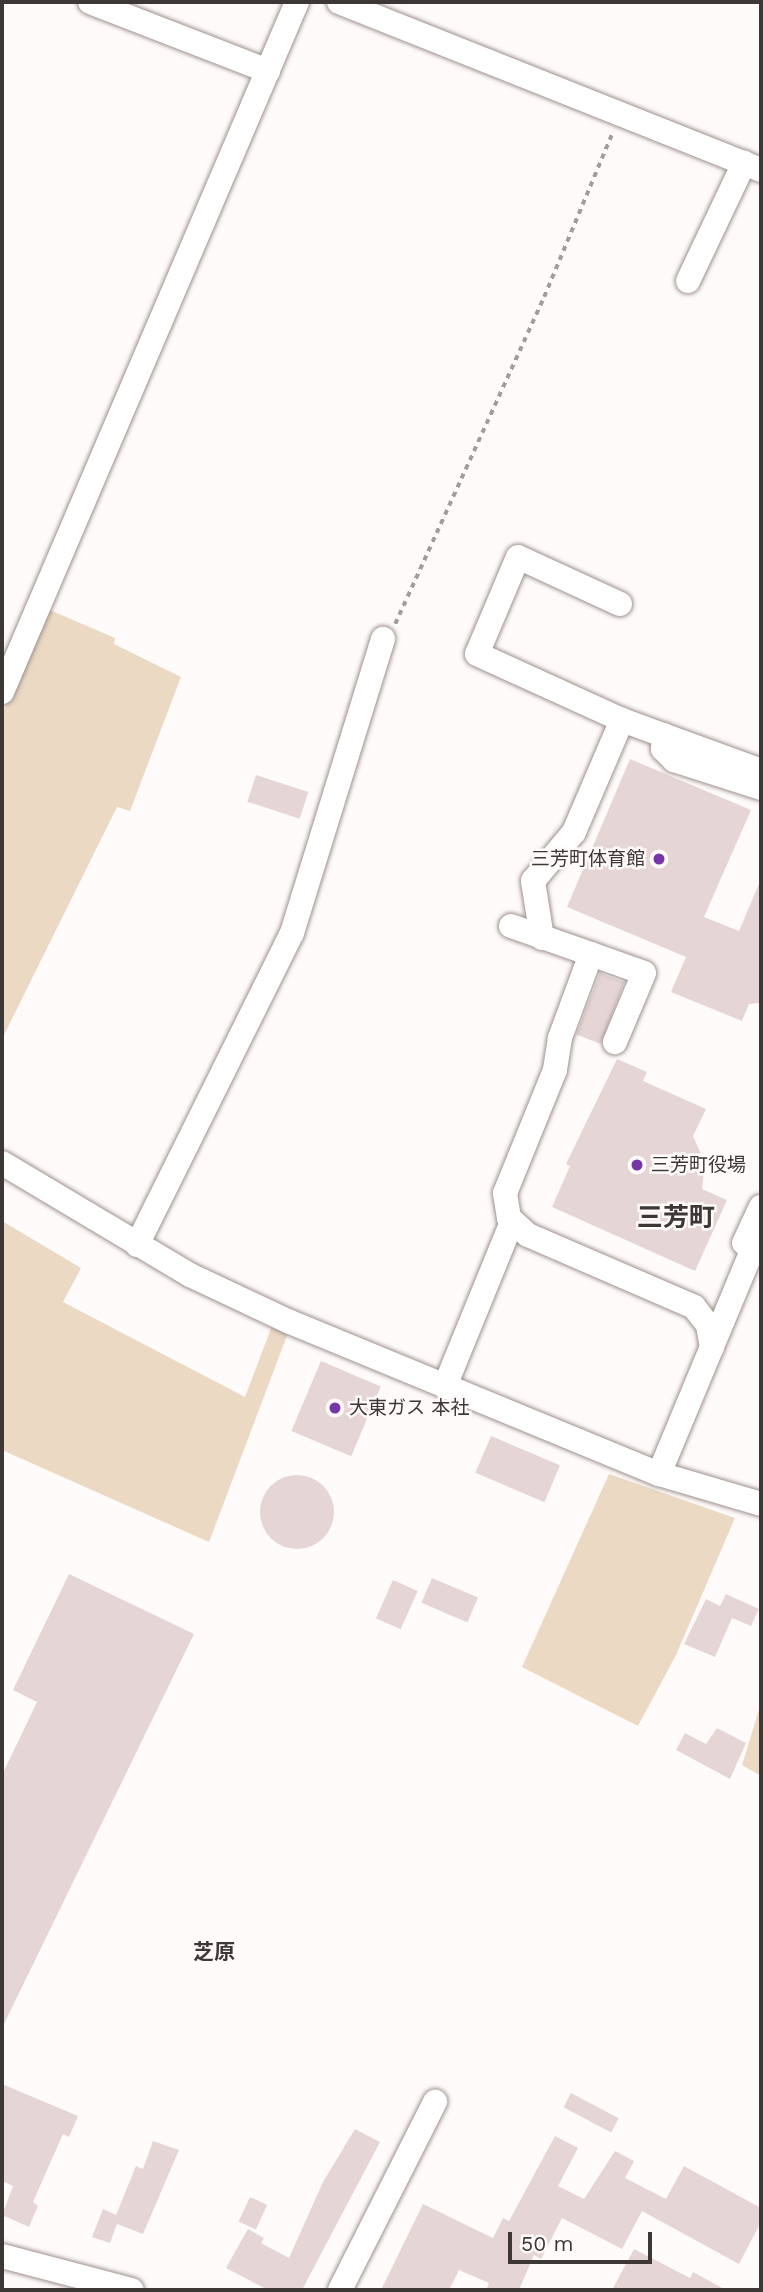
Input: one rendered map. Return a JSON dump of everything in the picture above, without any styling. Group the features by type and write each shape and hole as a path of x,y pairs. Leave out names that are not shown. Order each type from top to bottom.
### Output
{"street":[{"path":"90,2 268,71"},
{"path":"2,692 297,2"},
{"path":"339,2 459,54 620,112 752,166 688,281"},
{"path":"620,604 518,557 477,653 631,723 761,771"},
{"path":"137,1245 292,933 383,639"},
{"path":"542,938 533,881 573,832 631,723"},
{"path":"664,735 663,749 674,760 761,788"},
{"path":"511,926 644,973 615,1042"},
{"path":"591,954 563,1028 555,1070 505,1194 504,1208 513,1223 547,1244 694,1307 708,1325 712,1348"},
{"path":"2,1163 137,1245 290,1322 659,1474 761,1503"},
{"path":"743,1274 742,1247 761,1207"},
{"path":"445,1386 513,1223"},
{"path":"659,1474 761,1229"},
{"path":"743,1274 761,1255"},
{"path":"340,2290 435,2102"},
{"path":"2,2256 132,2290"}],"path":[{"path":"383,639 400,619 453,502 620,112"}],"shaded area":[{"path":"45,608 115,638 114,644 181,677 130,811 117,807 2,1039 2,715"},
{"path":"2,1221 81,1268 63,1302 245,1397 272,1326 288,1333 209,1542 2,1450"},
{"path":"609,1474 735,1518 676,1655 638,1726 522,1667"},
{"path":"761,1703 761,1776 742,1765"}],"building":[{"name":"三芳町体育館","path":"630,759 751,810 704,917 739,931 761,879 761,1003 749,1004 742,1021 671,992 686,957 567,907"},
{"path":"256,775 308,792 300,819 247,802"},
{"path":"600,973 624,982 601,1044 576,1035"},
{"name":"三芳町役場","path":"617,1059 647,1072 643,1081 706,1109 693,1136 705,1163 702,1189 727,1200 695,1271 552,1207 570,1166 566,1164"},
{"name":"大東ガス 本社","path":"321,1361 381,1386 351,1456 291,1431"},
{"path":"491,1436 560,1465 544,1502 475,1473"},
{"path":"304,1475 324,1485 332,1498 332,1526 324,1539 311,1547 290,1549 270,1539 262,1526 260,1505 270,1485 283,1477"},
{"path":"69,1574 194,1634 2,2028 2,1775 37,1702 13,1690"},
{"path":"432,1578 478,1598 467,1622 421,1603"},
{"path":"393,1580 418,1591 401,1629 376,1618"},
{"path":"726,1594 759,1609 751,1626 732,1618 715,1657 684,1644 706,1599 720,1606"},
{"path":"717,1728 746,1743 730,1779 676,1750 685,1733 706,1744"},
{"path":"2,2084 78,2116 69,2137 63,2134 33,2202 38,2206 29,2227 2,2215 13,2186 2,2181"},
{"path":"571,2093 619,2118 611,2132 563,2107"},
{"path":"355,2129 380,2142 302,2290 268,2290 226,2268 248,2229 264,2238 261,2243 289,2258 323,2182"},
{"path":"555,2136 578,2148 558,2186 584,2199 615,2151 634,2161 625,2178 666,2199 684,2166 761,2208 761,2222 739,2264 642,2211 622,2249 562,2218 541,2259 534,2255 519,2290 486,2290 489,2283 459,2270 449,2290 381,2290 423,2204 493,2238 503,2218 509,2221"},
{"path":"153,2141 179,2150 143,2234 117,2224 110,2243 92,2237 103,2209 116,2215 136,2166 143,2169"},
{"path":"250,2197 267,2205 256,2230 239,2221"},
{"path":"634,2249 690,2278 693,2272 726,2290 612,2290"}],"place":[{"name":"三芳町体育館","path":"659,859"},
{"name":"三芳町役場","path":"637,1165"},
{"name":"大東ガス 本社","path":"335,1408"}],"district":[{"name":"三芳町","path":"676,1218"},
{"name":"芝原","path":"214,1952"}]}
